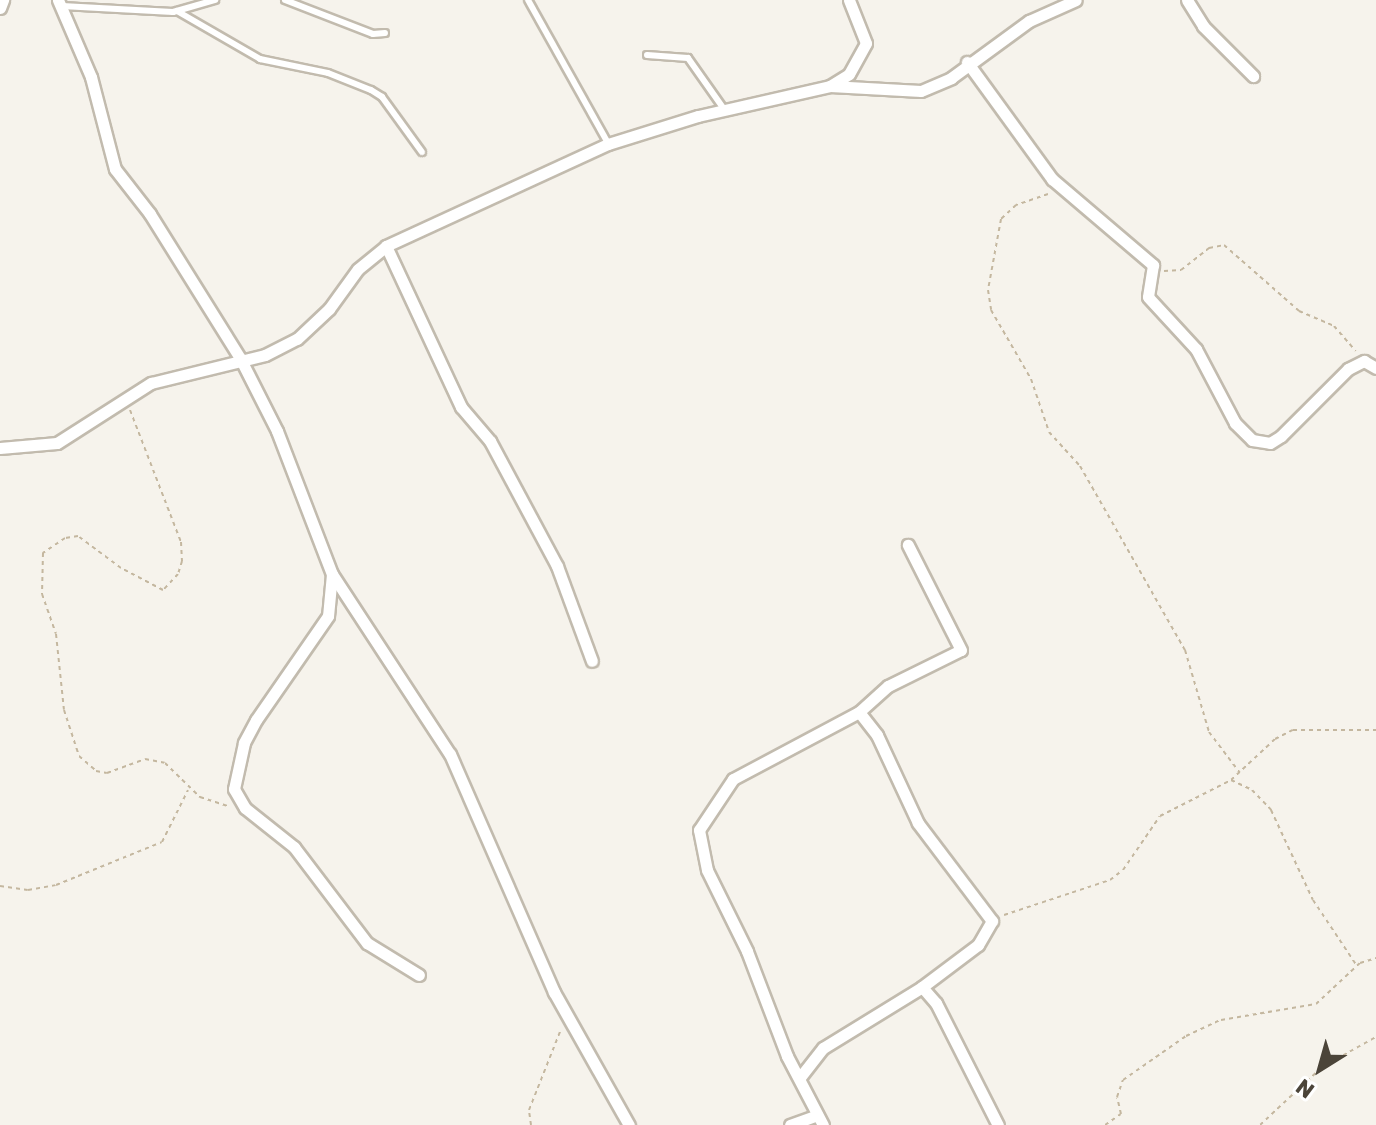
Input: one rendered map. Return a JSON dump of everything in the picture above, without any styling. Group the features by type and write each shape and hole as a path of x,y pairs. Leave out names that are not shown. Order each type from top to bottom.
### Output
{"street":[{"path":"0,8 3,0"},
{"path":"830,86 849,74 866,43 849,0"},
{"path":"0,448 57,443 124,396 151,383 240,358 265,355 297,339 329,309 358,269 386,246 608,144 724,110 830,86 921,91 951,78 967,62 1029,21 1076,0"},
{"path":"1187,0 1203,26 1253,76"},
{"path":"60,3 91,77 115,169 150,214 240,358 277,431 332,574 450,754 563,1008 629,1125"},
{"path":"967,62 1063,189 1140,248 1153,265 1148,297 1196,349 1235,423 1252,440 1270,443 1281,436 1348,369 1364,361 1376,368"},
{"path":"386,246 461,407 490,441 557,566 592,661"},
{"path":"790,1125 820,1120 801,1076 787,1056 747,951 707,870 699,830 733,779 859,712 888,686 961,650 927,575 908,545"},
{"path":"332,574 328,616 244,743 234,789 245,808 294,847 367,943 419,975"},
{"path":"801,1076 823,1048 922,987 978,945 992,921 918,823 877,735 859,712"},
{"path":"922,987 936,1003 998,1125"}],"lane":[{"path":"60,3 177,11 215,0"},
{"path":"285,0 373,34 385,33"},
{"path":"528,0 608,144"},
{"path":"177,11 276,65 328,73 371,90 382,97 422,152"},
{"path":"647,55 676,54 695,63 724,110"}],"path":[{"path":"1063,189 1021,202 1001,219 988,290 991,310 1031,379 1049,432 1080,466 1185,650 1209,732 1240,773"},
{"path":"1153,265 1171,273 1209,248 1224,245 1299,311 1334,326 1364,361"},
{"path":"124,396 181,542 178,574 163,590 121,568 87,539 65,538 43,553 42,594 56,634 64,710 79,756 107,773 134,760 165,763 211,804 245,808"},
{"path":"992,921 1110,880 1123,870 1160,816 1231,780 1275,739 1293,730 1376,730"},
{"path":"1231,780 1252,790 1271,810 1313,900 1357,967"},
{"path":"0,886 28,890 56,885 162,842 189,787"},
{"path":"1105,1125 1121,1114 1117,1097 1123,1080 1186,1036 1221,1020 1316,1004 1357,967 1376,958"},
{"path":"531,1125 529,1110 556,1046 563,1008"},
{"path":"1260,1125 1322,1067 1376,1037"}]}
